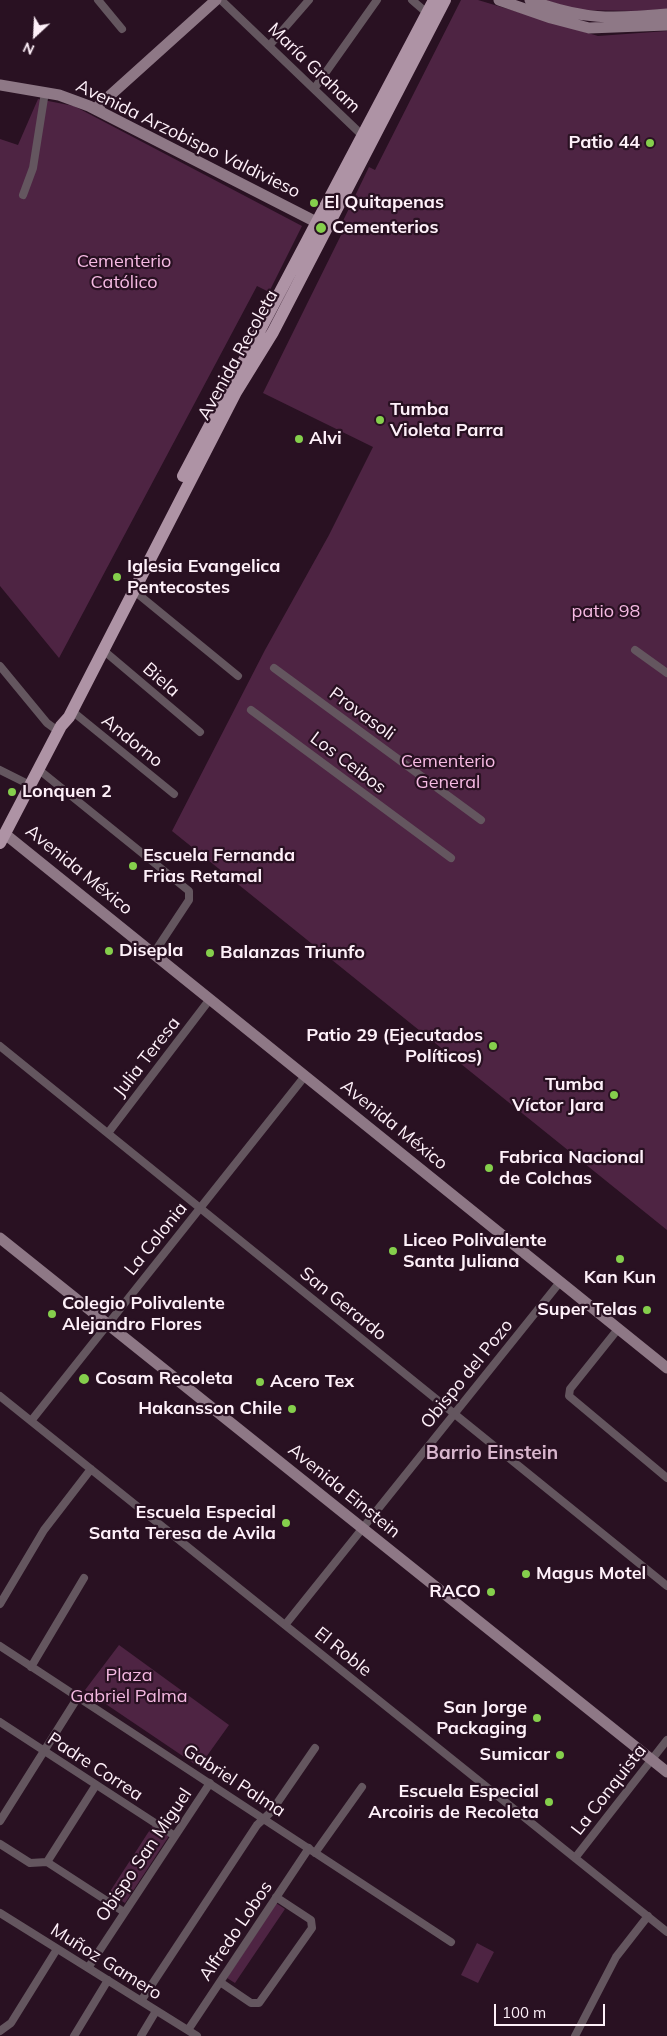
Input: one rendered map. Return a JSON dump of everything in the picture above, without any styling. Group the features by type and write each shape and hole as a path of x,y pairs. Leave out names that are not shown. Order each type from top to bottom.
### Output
{"main road":[{"path":"95,109 216,0"},
{"name":"Avenida Recoleta","path":"2,838 59,729 72,712 236,392 270,338 363,136 434,0"},
{"name":"Avenida Recoleta","path":"59,729 62,714 228,388 322,225 445,0"},
{"path":"498,0 550,18 589,28 667,26"},
{"path":"530,0 560,11 583,16 610,18 667,14"},
{"name":"Avenida Arzobispo Valdivieso","path":"0,85 45,92 95,109 322,225"},
{"name":"Avenida México","path":"2,838 154,953 667,1368"},
{"name":"Avenida Einstein","path":"0,1238 667,1772"}],"street":[{"path":"98,0 122,29"},
{"name":"María Graham","path":"216,0 269,46 363,136"},
{"path":"269,46 308,0"},
{"path":"314,89 377,0"},
{"path":"412,0 427,13"},
{"path":"23,195 33,168 45,92"},
{"path":"133,590 238,676"},
{"name":"Biela","path":"103,650 200,732"},
{"path":"634,650 667,673"},
{"path":"0,666 47,723 59,729"},
{"name":"Provasoli","path":"274,668 481,820"},
{"name":"Los Ceibos","path":"251,710 451,858"},
{"name":"Andorno","path":"72,712 174,794"},
{"path":"38,769 189,891 189,900 154,953"},
{"path":"0,770 30,785"},
{"name":"Julia Teresa","path":"108,1133 210,999"},
{"name":"San Gerardo","path":"0,1046 667,1586"},
{"name":"La Colonia","path":"30,1420 305,1076"},
{"name":"Obispo del Pozo","path":"285,1625 560,1282"},
{"path":"618,1329 570,1390 569,1396 667,1478"},
{"name":"El Roble","path":"0,1396 667,1932"},
{"path":"0,1604 44,1530 91,1469"},
{"path":"31,1667 84,1578"},
{"name":"Gabriel Palma","path":"0,1646 451,1942"},
{"path":"0,1821 78,1697"},
{"name":"Padre Correa","path":"0,1722 175,1836"},
{"name":"La Conquista","path":"575,1858 667,1740"},
{"path":"141,2001 257,1825 264,1819 315,1748"},
{"name":"Obispo San Miguel","path":"88,1968 210,1784"},
{"path":"47,1862 96,1785"},
{"name":"Alfredo Lobos","path":"188,2030 276,1896 362,1787"},
{"path":"0,1844 30,1862 47,1862 124,1912"},
{"path":"220,1982 250,2003 259,2003 312,1928 311,1920 276,1896"},
{"name":"Muñoz Gamero","path":"0,1913 197,2036"},
{"path":"575,2036 616,1957 648,1916"},
{"path":"0,2031 11,2023 57,1948"},
{"path":"74,2036 108,1980"},
{"path":"141,2036 156,2011"}],"green space":[{"name":"Cementerio General","path":"461,0 478,0 598,36 667,31 667,1230 172,831 265,650 329,535 373,447 263,393 345,227 341,225 369,167 375,170"},
{"path":"546,0 667,0 667,9 639,11 576,10"},
{"name":"Cementerio Católico","path":"38,99 74,106 302,226 269,292 257,286 59,658 0,586 0,139 18,145"},
{"name":"Plaza Gabriel Palma","path":"119,1645 229,1725 199,1767 85,1690"},
{"path":"153,1825 169,1836 125,1903 109,1893"},
{"path":"276,1903 285,1909 235,1983 227,1978"},
{"path":"477,1943 494,1952 478,1983 461,1975"}],"place":[{"name":"Patio 44","path":"650,143"},
{"name":"El Quitapenas","path":"314,203"},
{"name":"Cementerios","path":"321,228"},
{"name":"Tumba Violeta Parra","path":"380,420"},
{"name":"Alvi","path":"299,439"},
{"name":"Iglesia Evangelica Pentecostes","path":"117,577"},
{"name":"Lonquen 2","path":"12,792"},
{"name":"Escuela Fernanda Frias Retamal","path":"133,866"},
{"name":"Disepla","path":"109,951"},
{"name":"Balanzas Triunfo","path":"210,953"},
{"name":"Patio 29 (Ejecutados Políticos)","path":"493,1046"},
{"name":"Tumba Víctor Jara","path":"614,1095"},
{"name":"Fabrica Nacional de Colchas","path":"489,1168"},
{"name":"Liceo Polivalente Santa Juliana","path":"393,1251"},
{"name":"Kan Kun","path":"620,1259"},
{"name":"Super Telas","path":"647,1310"},
{"name":"Colegio Polivalente Alejandro Flores","path":"52,1314"},
{"name":"Cosam Recoleta","path":"84,1379"},
{"name":"Acero Tex","path":"260,1382"},
{"name":"Hakansson Chile","path":"292,1409"},
{"name":"Escuela Especial Santa Teresa de Avila","path":"286,1523"},
{"name":"Magus Motel","path":"526,1574"},
{"name":"RACO","path":"491,1592"},
{"name":"San Jorge Packaging","path":"537,1718"},
{"name":"Sumicar","path":"560,1755"},
{"name":"Escuela Especial Arcoiris de Recoleta","path":"549,1802"}],"district":[{"name":"Barrio Einstein","path":"492,1453"}],"park label":[{"name":"patio 98","path":"606,612"}]}
